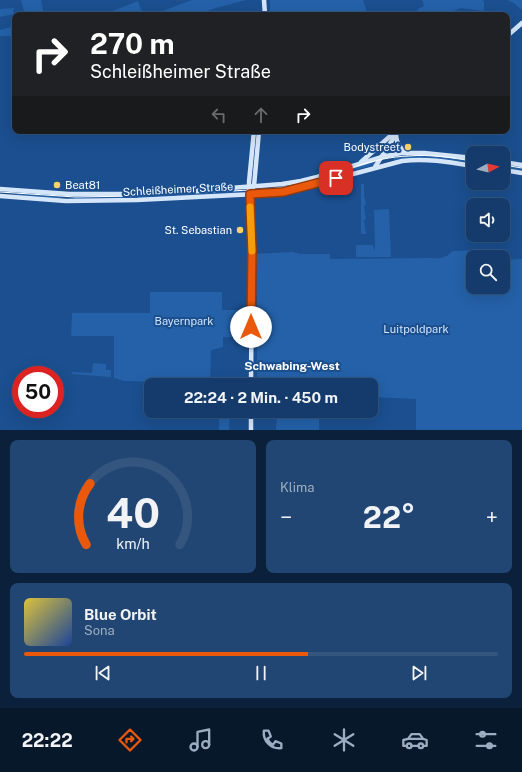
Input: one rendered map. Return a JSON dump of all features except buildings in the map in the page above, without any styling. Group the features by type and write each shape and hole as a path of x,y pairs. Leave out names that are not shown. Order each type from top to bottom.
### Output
{"main road":[{"path":"264,0 265,12"},
{"path":"510,33 522,23"},
{"path":"252,186 254,134"},
{"path":"251,378 252,252 250,194 259,134"},
{"path":"359,164 395,134"},
{"path":"375,167 396,134"},
{"path":"397,134 397,143 399,147 407,153"},
{"name":"Schleißheimer Straße","path":"0,189 68,194 128,194 217,189 282,184 317,177 382,156 407,153 432,153 466,157"},
{"name":"Schleißheimer Straße","path":"0,196 66,201 137,200 283,192 402,161 419,159 466,165"},
{"path":"510,163 522,164"},
{"path":"510,171 522,172"},
{"path":"250,430 251,418"}],"green space":[{"path":"21,0 41,0 43,12 24,12"},
{"path":"192,0 246,0 204,12 160,12"},
{"path":"270,0 363,0 366,9 365,12 270,12"},
{"path":"422,0 482,0 484,2 484,11 460,8 451,12 417,12 418,9 424,6"},
{"path":"508,0 522,0 522,10 515,4"},
{"path":"138,1 142,12 110,12"},
{"path":"14,8 12,14 0,17 0,9"},
{"path":"11,27 11,36 0,36 0,30"},
{"path":"422,154 466,158 466,162 404,159 394,161 393,156"},
{"path":"375,161 376,163 374,165 317,182 261,192 261,188 280,186"},
{"path":"510,165 522,166 522,171 510,169"},
{"path":"361,184 364,184 364,198 366,205 364,206 366,219 364,220 366,234 361,234"},
{"path":"241,190 242,193 174,197 174,193"},
{"path":"17,192 62,195 60,200 17,195"},
{"path":"171,193 171,198 74,199 75,195"},
{"path":"389,209 391,257 356,257 356,245 373,245 375,250 374,210"},
{"name":"Luitpoldpark","path":"466,250 466,294 510,294 510,260 522,259 522,430 416,430 416,399 378,397 378,378 254,378 257,377 257,268 255,268 254,254 292,252 301,254 330,254 330,259 441,258 453,251"},
{"name":"Bayernpark","path":"150,292 222,292 222,310 246,310 246,337 223,337 223,347 211,350 210,378 144,378 144,381 124,381 114,378 114,336 71,336 72,313 150,313"},
{"path":"93,363 106,364 106,370 111,370 111,377 72,374 72,372 92,373"},
{"path":"219,418 230,418 229,430 219,430"},
{"path":"277,418 319,418 319,430 276,430"}],"tram line":[{"path":"0,192 75,197 136,196 269,189 305,183 382,159 433,156 466,160"},
{"path":"510,166 522,168"}],"slow traffic":[{"path":"250,207 252,251"}],"place":[{"name":"Bodystreet","path":"408,147"},
{"name":"Beat81","path":"57,185"},
{"name":"St. Sebastian","path":"240,230"}],"district":[{"name":"Schwabing-West","path":"292,366"}],"route":[{"path":"251,327 252,252 250,194 283,192 336,178"}]}
